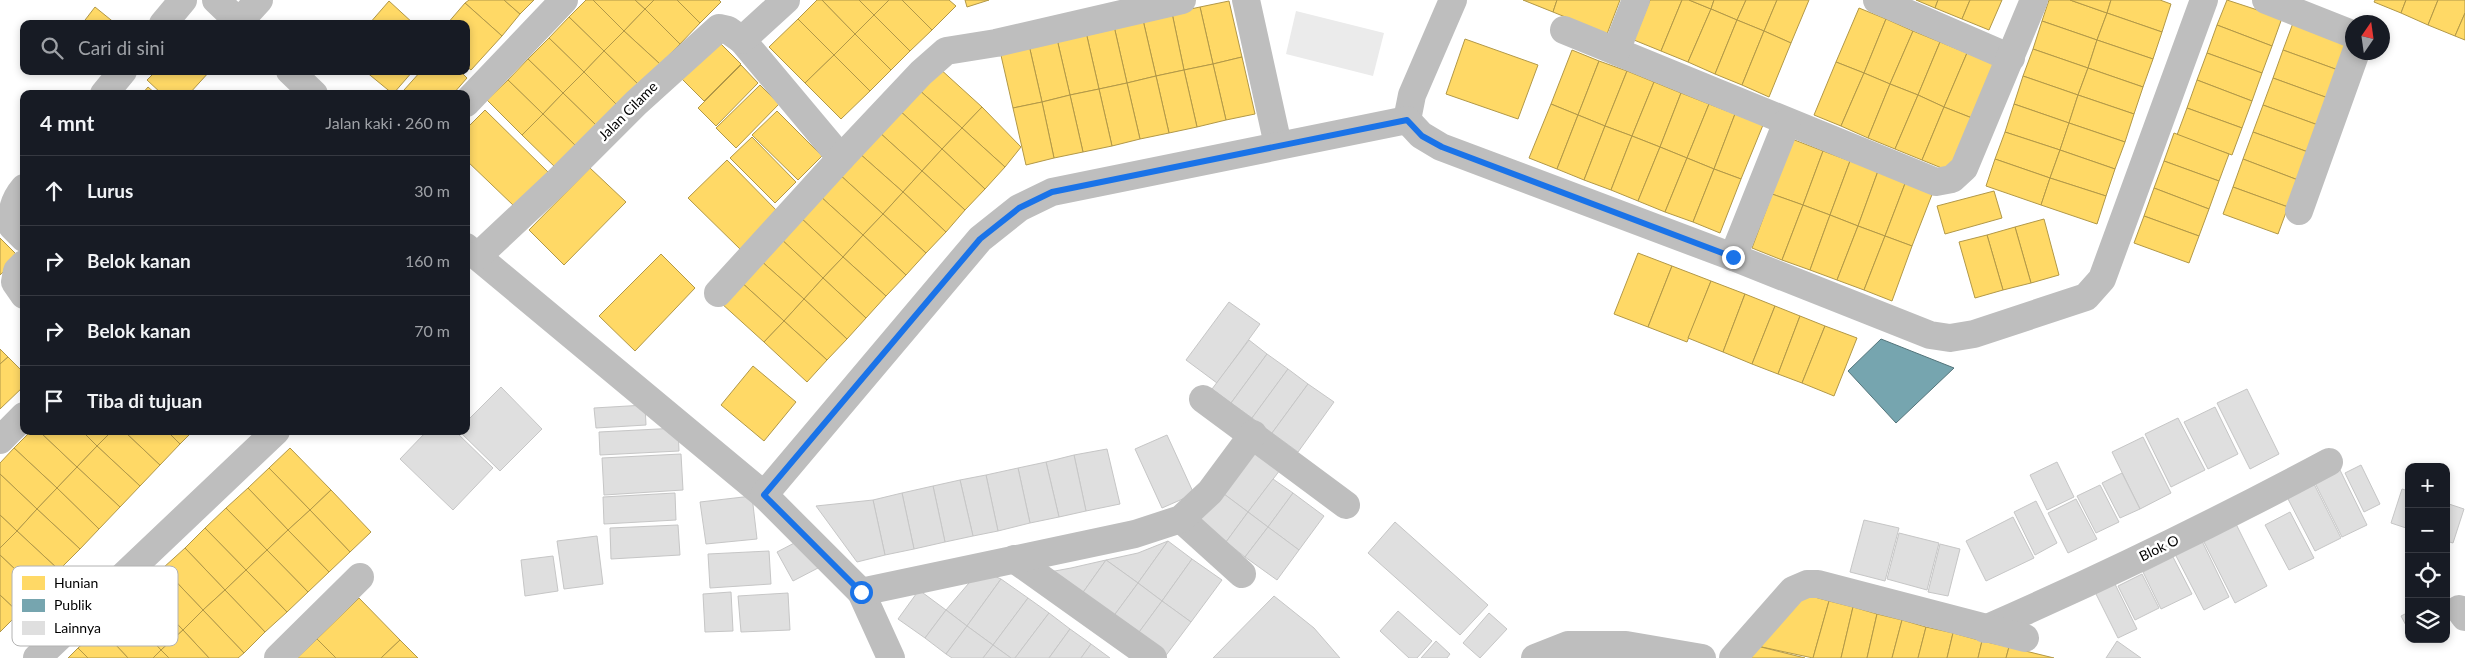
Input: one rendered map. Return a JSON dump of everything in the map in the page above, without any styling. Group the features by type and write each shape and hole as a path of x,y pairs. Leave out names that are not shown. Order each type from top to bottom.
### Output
{"street":[{"path":"166,20 183,0"},
{"path":"216,0 237,20"},
{"path":"242,20 259,0"},
{"path":"470,99 564,0"},
{"path":"786,0 742,40 841,158"},
{"path":"718,293 921,73 946,51 996,43 1182,0"},
{"path":"1246,0 1278,145"},
{"path":"1407,120 1412,95 1453,0"},
{"path":"1616,51 1636,0"},
{"path":"1877,0 2010,58"},
{"path":"1564,30 1936,182 1952,179 1964,168 2034,0"},
{"path":"1407,120 1422,136 1442,147 1733,257 1930,335 1943,337 1974,334 2086,297 2102,279 2204,0"},
{"path":"2266,0 2345,31"},
{"name":"Jalan Cilame","path":"472,252 558,181 636,103 719,28 728,30 742,40"},
{"path":"2299,211 2353,60"},
{"path":"107,90 120,75"},
{"path":"294,75 310,90"},
{"path":"764,495 980,239 1019,208 1052,192 1407,120"},
{"path":"1733,257 1787,122"},
{"path":"20,193 12,210 12,226 20,234"},
{"path":"472,252 764,495 861,592 891,658"},
{"path":"20,268 17,271 14,282 20,290"},
{"path":"1203,399 1253,434 1346,505"},
{"path":"0,440 20,420"},
{"path":"861,592 1014,558 1136,534 1181,519 1210,492 1253,434"},
{"path":"134,566 272,435"},
{"name":"Blok O","path":"1986,629 2069,592 2266,496 2329,462"},
{"path":"1181,519 1242,574"},
{"path":"1014,558 1152,658"},
{"path":"278,658 360,577"},
{"path":"1732,658 1793,590 1807,584 1818,584 2025,638"},
{"path":"1535,658 1568,645 1626,645 1702,658"},
{"path":"37,658 50,646"}],"shaded area":[{"path":"1296,11 1384,33 1373,76 1286,54"}],"building: Hunian":[{"path":"469,0 504,0 520,14 502,36 465,3"},
{"path":"504,0 534,0 520,14"},
{"path":"586,0 593,0 624,31 604,51 569,17"},
{"path":"593,0 635,0 645,9 624,31"},
{"path":"635,0 654,0 645,9"},
{"path":"654,0 677,0 700,23 680,44 645,9"},
{"path":"677,0 719,0 721,2 700,23"},
{"path":"817,0 822,0 855,34 834,55 798,19"},
{"path":"822,0 859,0 874,15 855,34"},
{"path":"859,0 889,0 874,15"},
{"path":"889,0 902,0 932,30 910,51 874,15"},
{"path":"902,0 949,0 956,6 932,30"},
{"path":"965,0 989,0 967,7"},
{"path":"1523,0 1557,0 1553,12"},
{"path":"1557,0 1620,0 1607,34 1553,12"},
{"path":"1650,0 1682,0 1661,51 1634,40"},
{"path":"1682,0 1689,0 1711,9 1688,62 1661,51"},
{"path":"1689,0 1714,0 1711,9"},
{"path":"1714,0 1746,0 1737,20 1711,9"},
{"path":"1746,0 1777,0 1764,31 1737,20"},
{"path":"1777,0 1809,0 1791,43 1764,31"},
{"path":"1916,0 1938,0 1935,8"},
{"path":"1938,0 1970,0 1962,19 1935,8"},
{"path":"1970,0 2002,0 1989,30 1962,19"},
{"path":"2049,0 2070,0 2107,13 2097,40 2042,21"},
{"path":"2070,0 2111,0 2107,13"},
{"path":"2111,0 2160,0 2171,4 2162,32 2107,13"},
{"path":"2227,0 2282,18 2272,46 2217,25"},
{"path":"2375,0 2406,0 2401,13 2374,2"},
{"path":"2406,0 2438,0 2428,25 2401,13"},
{"path":"2438,0 2465,0 2465,13 2455,36 2428,25"},
{"path":"389,1 410,20 372,20"},
{"path":"1229,1 1242,57 1213,64 1200,7"},
{"path":"465,3 502,36 471,70 470,20 450,20"},
{"path":"95,7 111,20 85,20"},
{"path":"1200,7 1213,64 1184,70 1172,13"},
{"path":"1859,8 1886,19 1864,73 1836,62"},
{"path":"645,9 680,44 660,64 624,31"},
{"path":"1711,9 1737,20 1715,74 1688,62"},
{"path":"1172,13 1184,70 1156,76 1143,20"},
{"path":"2107,13 2162,32 2153,59 2097,40"},
{"path":"2465,13 2465,40 2455,36"},
{"path":"874,15 910,51 891,70 855,34"},
{"path":"569,17 604,51 584,72 549,38"},
{"path":"798,19 834,55 805,83 769,47"},
{"path":"1886,19 1913,31 1890,84 1864,73"},
{"path":"1143,20 1156,76 1127,83 1114,26"},
{"path":"1737,20 1764,31 1742,85 1715,74"},
{"path":"2042,21 2097,40 2088,68 2033,49"},
{"path":"2293,23 2345,42 2345,51 2338,70 2283,50"},
{"path":"2217,25 2272,46 2262,73 2207,53"},
{"path":"1114,26 1127,83 1099,89 1086,32"},
{"path":"624,31 660,64 639,85 604,51"},
{"path":"1764,31 1791,43 1769,97 1742,85"},
{"path":"1913,31 1940,42 1918,95 1890,84"},
{"path":"1086,32 1099,89 1070,95 1057,39"},
{"path":"855,34 891,70 870,91 834,55"},
{"path":"714,37 741,64 704,101 677,74"},
{"path":"549,38 584,72 563,93 528,59"},
{"path":"1057,39 1070,95 1042,102 1029,45"},
{"path":"1465,39 1538,65 1518,119 1446,94"},
{"path":"2097,40 2153,59 2143,87 2088,68"},
{"path":"1940,42 1967,53 1944,107 1918,95"},
{"path":"1029,45 1042,102 1013,108 1000,51"},
{"path":"2033,49 2088,68 2078,95 2023,76"},
{"path":"1572,50 1599,61 1578,115 1551,104"},
{"path":"2283,50 2338,70 2328,98 2273,78"},
{"path":"604,51 639,85 618,106 584,72"},
{"path":"1967,53 1994,64 1972,118 1944,107"},
{"path":"2207,53 2262,73 2252,101 2197,80"},
{"path":"834,55 870,91 841,119 805,83"},
{"path":"1242,57 1255,114 1226,120 1213,64"},
{"path":"528,59 563,93 543,114 508,80"},
{"path":"1599,61 1627,71 1605,126 1578,115"},
{"path":"1836,62 1864,73 1841,126 1814,115"},
{"path":"1213,64 1226,120 1197,127 1184,70"},
{"path":"741,65 758,83 716,126 698,108"},
{"path":"938,67 982,107 962,128 918,89"},
{"path":"2088,68 2143,87 2134,114 2078,95"},
{"path":"1184,70 1197,127 1169,133 1156,76"},
{"path":"1627,71 1654,82 1632,136 1605,126"},
{"path":"584,72 618,106 598,127 563,93"},
{"path":"1864,73 1890,84 1868,138 1841,126"},
{"path":"152,75 206,75 193,90 158,90 147,80"},
{"path":"370,75 410,75 396,90 388,90"},
{"path":"417,75 464,75 467,78 456,90 404,90"},
{"path":"1156,76 1169,133 1140,139 1127,83"},
{"path":"2023,76 2078,95 2069,123 2014,104"},
{"path":"2273,78 2328,98 2318,125 2263,105"},
{"path":"508,80 543,114 522,135 487,100"},
{"path":"2197,80 2252,101 2242,128 2187,108"},
{"path":"1654,82 1681,93 1660,147 1632,136"},
{"path":"1127,83 1140,139 1112,146 1099,89"},
{"path":"1890,84 1918,95 1895,149 1868,138"},
{"path":"760,85 779,104 736,148 716,128"},
{"path":"918,89 962,128 942,149 899,110"},
{"path":"1099,89 1112,146 1083,152 1070,95"},
{"path":"563,93 598,127 578,148 543,114"},
{"path":"1681,93 1709,104 1687,158 1660,147"},
{"path":"1070,95 1083,152 1054,158 1042,102"},
{"path":"1918,95 1944,107 1922,160 1895,149"},
{"path":"2078,95 2134,114 2125,142 2069,123"},
{"path":"1042,102 1054,158 1026,165 1013,108"},
{"path":"1551,104 1578,115 1557,169 1529,158"},
{"path":"1709,104 1735,114 1714,169 1687,158"},
{"path":"2014,104 2069,123 2060,150 2005,132"},
{"path":"2263,105 2318,125 2308,152 2253,132"},
{"path":"982,107 1021,147 1005,167 962,128"},
{"path":"1944,107 1972,118 1949,171 1922,160"},
{"path":"2187,108 2242,128 2232,155 2177,135"},
{"path":"485,110 548,172 514,206 470,164 470,125"},
{"path":"899,110 942,149 922,171 879,132"},
{"path":"777,111 822,156 798,180 752,135"},
{"path":"543,114 578,148 557,169 522,135"},
{"path":"1735,114 1763,125 1741,179 1714,169"},
{"path":"1578,115 1605,126 1584,180 1557,169"},
{"path":"2069,123 2125,142 2115,169 2060,150"},
{"path":"1605,126 1632,136 1611,190 1584,180"},
{"path":"962,128 1005,167 985,189 942,149"},
{"path":"879,132 922,171 903,192 859,153"},
{"path":"2005,132 2060,150 2050,178 1995,159"},
{"path":"2253,132 2308,152 2298,180 2243,159"},
{"path":"2174,133 2229,154 2219,181 2164,161"},
{"path":"1632,136 1660,147 1638,201 1611,190"},
{"path":"752,137 796,182 775,203 730,158"},
{"path":"1792,139 1823,151 1803,205 1772,194"},
{"path":"1660,147 1687,158 1665,212 1638,201"},
{"path":"942,149 985,189 965,210 922,171"},
{"path":"2060,150 2115,169 2106,196 2050,178"},
{"path":"1823,151 1850,161 1830,215 1803,205"},
{"path":"859,153 903,192 883,214 839,174"},
{"path":"1687,158 1714,169 1693,222 1665,212"},
{"path":"1995,159 2050,178 2041,205 1986,186"},
{"path":"2243,159 2298,180 2288,207 2233,187"},
{"path":"727,160 779,213 741,250 688,198"},
{"path":"1850,161 1878,171 1858,226 1830,215"},
{"path":"2164,161 2219,181 2209,209 2154,188"},
{"path":"590,168 626,202 564,265 529,230"},
{"path":"1714,169 1741,179 1720,233 1693,222"},
{"path":"922,171 965,210 946,232 903,192"},
{"path":"1878,171 1906,181 1885,236 1858,226"},
{"path":"839,174 883,214 863,235 820,196"},
{"path":"2050,178 2106,196 2097,224 2041,205"},
{"path":"1906,181 1933,192 1912,246 1885,236"},
{"path":"2233,187 2288,207 2278,234 2223,214"},
{"path":"2154,188 2209,209 2199,236 2144,216"},
{"path":"1994,191 2002,218 1945,234 1937,206"},
{"path":"903,192 946,232 926,253 883,214"},
{"path":"1772,194 1803,205 1782,260 1752,248"},
{"path":"820,196 863,235 843,257 800,217"},
{"path":"1803,205 1830,215 1810,270 1782,260"},
{"path":"883,214 926,253 906,275 863,235"},
{"path":"1830,215 1858,226 1837,280 1810,270"},
{"path":"2144,216 2199,236 2189,263 2134,243"},
{"path":"800,217 843,257 823,278 780,238"},
{"path":"2044,219 2059,275 2031,283 2015,227"},
{"path":"1858,226 1885,236 1864,290 1837,280"},
{"path":"2015,227 2031,283 2003,290 1987,235"},
{"path":"863,235 906,275 886,296 843,257"},
{"path":"1987,235 2003,290 1975,298 1959,242"},
{"path":"1885,236 1912,246 1892,301 1864,290"},
{"path":"0,238 19,257 0,275"},
{"path":"780,238 823,278 804,299 760,260"},
{"path":"1638,253 1672,266 1648,327 1614,314"},
{"path":"661,254 695,288 635,351 599,316"},
{"path":"843,257 886,296 866,318 823,278"},
{"path":"760,260 804,299 784,321 740,281"},
{"path":"1672,266 1711,281 1687,342 1648,327"},
{"path":"823,278 866,318 847,339 804,299"},
{"path":"740,281 784,321 764,342 721,303"},
{"path":"1711,281 1745,294 1723,352 1688,338"},
{"path":"1745,294 1775,306 1752,364 1723,352"},
{"path":"804,299 847,339 827,360 784,321"},
{"path":"1775,306 1800,316 1778,374 1752,364"},
{"path":"1800,316 1825,326 1802,383 1778,374"},
{"path":"784,321 827,360 807,382 764,342"},
{"path":"1825,326 1857,338 1834,396 1802,383"},
{"path":"0,349 8,357 0,364"},
{"path":"8,357 20,369 20,390 0,409 0,364"},
{"path":"753,366 796,402 764,441 721,405"},
{"path":"27,435 43,435 77,467 57,488 14,448"},
{"path":"43,435 86,435 97,446 77,467"},
{"path":"86,435 108,435 97,446"},
{"path":"108,435 128,435 160,465 140,486 97,446"},
{"path":"128,435 171,435 180,444 160,465"},
{"path":"171,435 189,435 180,444"},
{"path":"97,446 140,486 120,507 77,467"},
{"path":"14,448 57,488 37,509 0,474 0,463"},
{"path":"290,448 331,490 310,510 269,468"},
{"path":"77,467 120,507 99,529 57,488"},
{"path":"269,468 310,510 288,530 248,488"},
{"path":"0,474 37,509 17,531 0,515"},
{"path":"57,488 99,529 80,549 37,509"},
{"path":"248,488 288,530 267,550 226,508"},
{"path":"331,490 371,532 350,552 310,510"},
{"path":"226,508 267,550 246,570 205,528"},
{"path":"37,509 80,549 63,566 55,566 17,531"},
{"path":"310,510 350,552 329,572 288,530"},
{"path":"0,515 17,531 0,548"},
{"path":"205,528 246,570 225,590 185,548"},
{"path":"288,530 329,572 308,592 267,550"},
{"path":"17,531 55,566 12,566 0,555 0,548"},
{"path":"185,548 225,590 203,610 178,584 178,566 165,566"},
{"path":"267,550 308,592 287,612 246,570"},
{"path":"0,555 12,566 12,606 0,595"},
{"path":"246,570 287,612 265,632 225,590"},
{"path":"178,584 203,610 183,630 178,625"},
{"path":"225,590 265,632 244,653 203,610"},
{"path":"1804,594 1829,601 1813,658 1757,646"},
{"path":"0,595 12,606 12,620 0,632"},
{"path":"359,598 400,640 381,658 336,658 317,639"},
{"path":"1829,601 1853,607 1841,658 1813,658"},
{"path":"1853,607 1877,614 1867,658 1841,658"},
{"path":"203,610 244,653 238,658 209,658 183,630"},
{"path":"1877,614 1902,620 1892,658 1867,658"},
{"path":"1902,620 1926,627 1918,658 1892,658"},
{"path":"178,625 183,630 178,635"},
{"path":"1926,627 1953,633 1947,658 1918,658"},
{"path":"183,630 209,658 169,658 161,650 165,646 178,646 178,635"},
{"path":"1953,633 1982,641 1978,658 1947,658"},
{"path":"317,639 336,658 297,658"},
{"path":"400,640 418,658 381,658"},
{"path":"1982,641 2009,647 2006,658 1978,658"},
{"path":"80,646 117,646 128,658 88,658 78,648"},
{"path":"117,646 157,646 161,650 153,658 128,658"},
{"path":"157,646 165,646 161,650"},
{"path":"1757,646 1805,658 1747,658"},
{"path":"2009,647 2054,658 2006,658"},
{"path":"78,648 88,658 68,658"},
{"path":"161,650 169,658 153,658"}],"building: Publik":[{"path":"1881,339 1954,368 1896,423 1848,371"}],"building: Lainnya":[{"path":"1229,302 1260,324 1217,383 1186,360"},
{"path":"1249,340 1267,354 1231,403 1212,389"},
{"path":"1267,354 1288,369 1252,418 1231,403"},
{"path":"1288,369 1308,384 1272,433 1252,418"},
{"path":"1308,384 1334,402 1298,452 1272,433"},
{"path":"501,387 542,429 500,471 463,435 470,435 470,418"},
{"path":"2247,389 2279,454 2250,469 2217,403"},
{"path":"645,405 646,425 596,428 594,408"},
{"path":"2215,407 2238,454 2208,469 2184,422"},
{"path":"2178,418 2205,470 2171,487 2145,434"},
{"path":"678,428 679,451 600,455 599,432"},
{"path":"423,435 459,435 493,468 453,510 400,459"},
{"path":"1167,435 1194,494 1162,508 1135,449"},
{"path":"2143,437 2171,493 2140,509 2112,452"},
{"path":"1107,449 1120,504 1086,511 1074,455"},
{"path":"1251,449 1280,470 1248,512 1220,491"},
{"path":"681,454 683,490 604,495 602,458"},
{"path":"1074,455 1086,511 1059,517 1046,462"},
{"path":"1046,462 1059,517 1030,523 1018,468"},
{"path":"2057,462 2074,497 2047,510 2030,475"},
{"path":"2361,465 2380,504 2364,512 2345,473"},
{"path":"1018,468 1030,523 998,531 986,475"},
{"path":"2340,470 2367,525 2342,537 2315,483"},
{"path":"2122,473 2140,509 2120,518 2102,483"},
{"path":"986,475 998,531 973,536 960,480"},
{"path":"1273,479 1293,493 1268,527 1248,512"},
{"path":"960,480 973,536 945,542 933,486"},
{"path":"2314,484 2341,538 2315,551 2287,497"},
{"path":"2100,485 2119,522 2096,533 2077,496"},
{"path":"933,486 945,542 914,549 902,493"},
{"path":"2402,489 2405,490 2405,528 2391,523"},
{"path":"1220,491 1248,512 1226,542 1197,522"},
{"path":"675,493 676,520 604,524 603,497"},
{"path":"902,493 914,549 885,555 873,500"},
{"path":"1293,493 1324,516 1299,550 1268,527"},
{"path":"752,496 757,539 706,544 700,502"},
{"path":"2076,499 2097,539 2068,553 2048,513"},
{"path":"873,500 885,555 857,562 816,506"},
{"path":"2036,501 2057,543 2035,555 2014,512"},
{"path":"2450,504 2464,509 2453,543 2450,542"},
{"path":"1248,512 1268,527 1245,557 1226,542"},
{"path":"2290,512 2314,558 2289,570 2265,525"},
{"path":"2013,517 2034,558 1986,581 1966,541"},
{"path":"1864,520 1899,528 1885,581 1850,572"},
{"path":"1395,522 1488,605 1460,635 1368,553"},
{"path":"2235,522 2267,586 2235,603 2202,538"},
{"path":"678,525 680,555 611,559 610,528"},
{"path":"1268,527 1299,550 1277,580 1245,557"},
{"path":"1899,533 1939,543 1927,590 1887,579"},
{"path":"597,536 603,584 564,589 557,541"},
{"path":"802,539 818,568 793,581 777,552"},
{"path":"2201,539 2229,597 2204,610 2174,552"},
{"path":"1168,541 1138,583 1106,560 1138,553"},
{"path":"1168,541 1192,559 1162,601 1138,583"},
{"path":"1940,544 1960,549 1948,596 1928,592"},
{"path":"769,551 771,584 710,588 708,554"},
{"path":"553,556 558,591 525,596 521,560"},
{"path":"2173,557 2192,594 2161,609 2143,572"},
{"path":"1192,559 1222,580 1191,622 1162,601"},
{"path":"1106,560 1079,598 1044,573 1071,568"},
{"path":"1106,560 1138,583 1110,621 1079,598"},
{"path":"980,570 1001,579 967,626 946,610"},
{"path":"2142,574 2159,608 2135,620 2118,586"},
{"path":"1001,579 1028,598 993,645 967,626"},
{"path":"2114,582 2137,629 2118,638 2095,592"},
{"path":"1138,583 1162,601 1134,639 1110,621"},
{"path":"919,590 946,610 925,638 898,619"},
{"path":"731,592 733,631 705,632 703,594"},
{"path":"788,593 790,630 741,632 738,596"},
{"path":"1274,596 1314,628 1340,658 1213,658"},
{"path":"1028,598 1049,613 1015,658 1011,658 993,645"},
{"path":"1162,601 1191,622 1164,658 1134,639"},
{"path":"946,610 967,626 946,654 925,638"},
{"path":"1398,611 1432,641 1417,658 1409,658 1380,631"},
{"path":"1049,613 1070,629 1049,658 1015,658"},
{"path":"1489,613 1507,629 1480,658 1463,643"},
{"path":"2405,614 2405,624 2401,616"},
{"path":"967,626 993,645 983,658 952,658 946,654"},
{"path":"1070,629 1091,644 1081,658 1049,658"},
{"path":"1436,641 1450,654 1447,658 1421,658"},
{"path":"2117,641 2141,658 2106,658"},
{"path":"1091,644 1110,658 1081,658"},
{"path":"993,645 1011,658 983,658"}],"route":[{"path":"861,592 764,495 980,239 1019,208 1052,192 1407,120 1422,136 1442,147 1733,257"}]}
